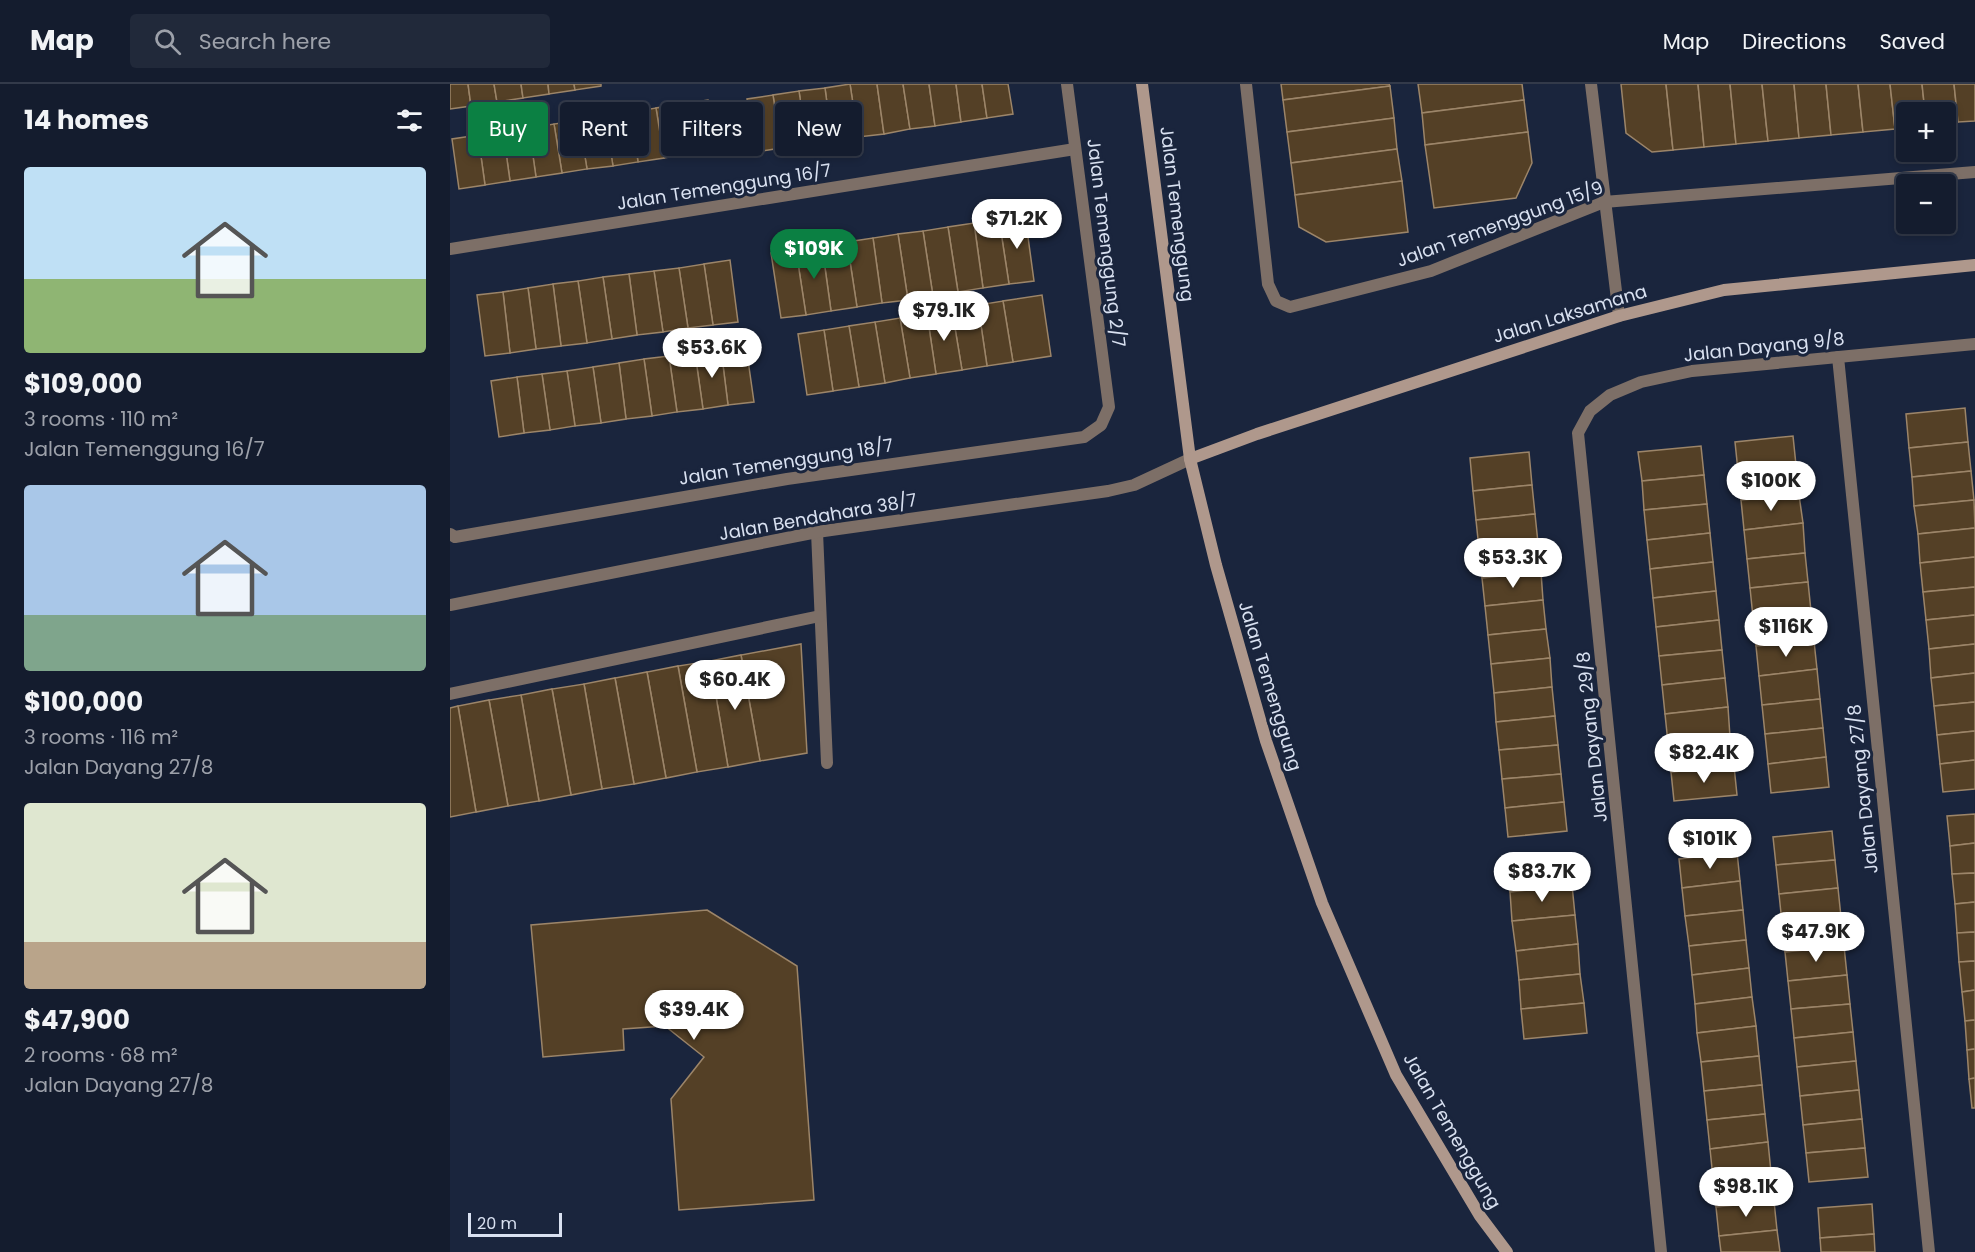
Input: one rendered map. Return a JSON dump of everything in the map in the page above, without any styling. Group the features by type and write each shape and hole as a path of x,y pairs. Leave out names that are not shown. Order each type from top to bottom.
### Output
{"street":[{"name":"Jalan Temenggung 2/7","path":"1067,84 1109,407"},
{"name":"Jalan Temenggung","path":"1142,84 1190,459 1216,566 1266,741 1322,903 1396,1075 1480,1216 1507,1252"},
{"name":"Jalan Temenggung 15/9","path":"1246,84 1268,284 1276,301 1290,307 1431,271 1604,202 1975,172"},
{"path":"1591,84 1618,316"},
{"name":"Jalan Temenggung 16/7","path":"450,249 1076,149"},
{"name":"Jalan Laksamana","path":"1190,459 1257,434 1618,316 1724,290 1975,265"},
{"name":"Jalan Dayang 9/8","path":"1578,432 1590,411 1610,395 1641,382 1692,370 1975,344"},
{"name":"Jalan Dayang 27/8","path":"1838,357 1929,1252"},
{"name":"Jalan Temenggung 18/7","path":"453,535 788,479 1084,437 1101,425 1109,407"},
{"name":"Jalan Dayang 29/8","path":"1578,432 1661,1252"},
{"name":"Jalan Bendahara 38/7","path":"450,605 817,532 1108,491 1134,484 1190,459"},
{"path":"817,532 827,763"},
{"path":"450,694 820,616"}],"building":[{"path":"450,84 468,84 470,102 468,102 468,106 450,109"},
{"path":"468,84 494,84 497,102 470,102"},
{"path":"494,84 521,84 523,98 497,102"},
{"path":"521,84 548,84 549,94 523,98"},
{"path":"548,84 574,84 575,90 549,94"},
{"path":"574,84 601,84 601,86 575,90"},
{"path":"850,84 877,84 884,134 862,137 862,102 853,102"},
{"path":"850,84 853,102 827,102 825,88"},
{"path":"877,84 903,84 910,129 884,134"},
{"path":"903,84 929,84 935,126 910,129"},
{"path":"929,84 956,84 961,122 935,126"},
{"path":"956,84 982,84 987,118 961,122"},
{"path":"982,84 1008,84 1013,114 987,118"},
{"path":"1281,84 1389,84 1390,86 1283,100"},
{"path":"1418,84 1522,84 1524,100 1422,113"},
{"path":"1621,84 1666,84 1673,150 1652,152 1626,133"},
{"path":"1666,84 1698,84 1704,147 1673,150"},
{"path":"1698,84 1730,84 1736,144 1704,147"},
{"path":"1730,84 1762,84 1768,141 1736,144"},
{"path":"1762,84 1794,84 1799,138 1768,141"},
{"path":"1794,84 1826,84 1831,135 1799,138"},
{"path":"1826,84 1858,84 1863,132 1831,135"},
{"path":"1858,84 1890,84 1895,129 1863,132"},
{"path":"1890,84 1922,84 1924,102 1896,102 1895,129"},
{"path":"1922,84 1954,84 1956,102 1924,102"},
{"path":"1954,84 1975,84 1975,121 1958,122"},
{"path":"1390,86 1394,118 1287,132 1283,100"},
{"path":"825,88 827,102 801,102 799,91"},
{"path":"799,91 801,102 775,102 775,108 773,95"},
{"path":"773,95 775,149 763,151 763,102 747,102 747,99"},
{"path":"1524,100 1528,132 1425,145 1422,113"},
{"path":"661,107 661,139 656,108"},
{"path":"656,108 661,156 664,158 638,162 637,156 649,156 649,109"},
{"path":"1394,118 1397,149 1291,163 1287,132"},
{"path":"560,123 560,156 585,156 587,169 562,173 554,124"},
{"path":"554,124 562,173 536,177 533,156 548,156 548,125"},
{"path":"1528,132 1532,163 1516,198 1434,208 1425,145"},
{"path":"468,137 468,156 481,156 485,185 459,189 452,139"},
{"path":"1397,149 1402,181 1295,195 1291,163"},
{"path":"481,156 506,156 510,181 485,185"},
{"path":"506,156 533,156 536,177 510,181"},
{"path":"585,156 611,156 613,166 587,169"},
{"path":"611,156 637,156 638,162 613,166"},
{"path":"1402,181 1408,232 1326,242 1299,227 1295,195"},
{"path":"1025,215 1034,281 1009,284 999,219"},
{"path":"999,219 1009,284 983,288 974,223"},
{"path":"974,223 983,288 958,292 948,227"},
{"path":"948,227 958,292 933,296 923,231"},
{"path":"923,231 933,296 908,300 898,234"},
{"path":"898,234 908,300 882,303 873,238"},
{"path":"873,238 882,303 857,307 847,242"},
{"path":"847,242 857,307 831,311 822,246"},
{"path":"822,246 831,311 806,315 796,250"},
{"path":"796,250 806,315 781,318 771,253"},
{"path":"730,260 738,322 713,325 704,264"},
{"path":"704,264 713,325 688,328 679,268"},
{"path":"679,268 688,328 663,332 654,271"},
{"path":"654,271 663,332 637,335 629,274"},
{"path":"629,274 637,335 612,339 603,277"},
{"path":"603,277 612,339 587,343 578,281"},
{"path":"578,281 587,343 561,346 553,284"},
{"path":"553,284 561,346 536,349 528,288"},
{"path":"528,288 536,349 510,353 503,292"},
{"path":"503,292 510,353 485,356 477,295"},
{"path":"1042,295 1051,356 1013,362 1003,301"},
{"path":"1003,301 1013,362 987,366 978,305"},
{"path":"978,305 987,366 962,370 952,310"},
{"path":"952,310 962,370 936,374 927,314"},
{"path":"927,314 936,374 910,378 900,318"},
{"path":"900,318 910,378 885,383 875,322"},
{"path":"875,322 885,383 859,387 849,326"},
{"path":"849,326 859,387 833,391 824,330"},
{"path":"824,330 833,391 807,395 798,334"},
{"path":"746,346 754,402 728,405 721,349"},
{"path":"721,349 728,405 703,409 695,353"},
{"path":"695,353 703,409 677,412 669,356"},
{"path":"669,356 677,412 652,416 644,359"},
{"path":"644,359 652,416 626,419 619,363"},
{"path":"619,363 626,419 601,423 593,367"},
{"path":"593,367 601,423 575,426 567,371"},
{"path":"567,371 575,426 550,430 542,374"},
{"path":"542,374 550,430 524,433 517,377"},
{"path":"517,377 524,433 499,437 491,381"},
{"path":"1965,408 1968,442 1909,448 1906,414"},
{"path":"1793,436 1796,465 1738,471 1735,442"},
{"path":"1968,442 1971,471 1912,477 1909,448"},
{"path":"1701,446 1704,475 1642,481 1638,452"},
{"path":"1529,452 1532,485 1473,491 1470,458"},
{"path":"1796,465 1799,495 1741,500 1738,471"},
{"path":"1971,471 1974,500 1914,506 1912,477"},
{"path":"1704,475 1707,504 1644,510 1642,481"},
{"path":"1532,485 1535,514 1476,520 1473,491"},
{"path":"1799,495 1803,523 1744,530 1741,500"},
{"path":"1974,500 1975,528 1918,534 1914,506"},
{"path":"1707,504 1710,533 1647,540 1644,510"},
{"path":"1535,514 1538,543 1479,549 1476,520"},
{"path":"1803,523 1805,553 1747,559 1744,530"},
{"path":"1975,528 1975,557 1920,563 1918,534"},
{"path":"1710,533 1713,562 1650,569 1647,540"},
{"path":"1538,543 1541,572 1482,578 1479,549"},
{"path":"1805,553 1808,582 1750,588 1747,559"},
{"path":"1975,557 1975,587 1923,592 1920,563"},
{"path":"1713,562 1716,591 1653,598 1650,569"},
{"path":"1541,572 1543,600 1485,606 1482,578"},
{"path":"1808,582 1811,611 1753,617 1750,588"},
{"path":"1975,587 1975,615 1926,620 1923,592"},
{"path":"1716,591 1719,620 1656,627 1653,598"},
{"path":"1543,600 1546,629 1488,635 1485,606"},
{"path":"1811,611 1814,641 1756,646 1753,617"},
{"path":"1975,615 1975,644 1929,649 1926,620"},
{"path":"1719,620 1722,650 1659,656 1656,627"},
{"path":"1546,629 1550,658 1491,664 1488,635"},
{"path":"1814,641 1817,669 1759,676 1756,646"},
{"path":"801,644 807,753 760,761 741,655"},
{"path":"1975,644 1975,673 1931,678 1929,649"},
{"path":"1722,650 1725,678 1662,685 1659,656"},
{"path":"741,655 760,761 728,767 710,661"},
{"path":"1550,658 1552,687 1494,693 1491,664"},
{"path":"710,661 728,767 697,772 678,666"},
{"path":"678,666 697,772 666,778 647,672"},
{"path":"1817,669 1820,699 1762,705 1759,676"},
{"path":"647,672 666,778 634,784 615,678"},
{"path":"1975,673 1975,702 1934,706 1931,678"},
{"path":"615,678 634,784 602,789 584,684"},
{"path":"1725,678 1728,707 1665,714 1662,685"},
{"path":"584,684 602,789 571,795 552,689"},
{"path":"1552,687 1555,716 1496,722 1494,693"},
{"path":"552,689 571,795 539,801 521,695"},
{"path":"521,695 539,801 508,806 489,700"},
{"path":"1820,699 1823,728 1765,734 1762,705"},
{"path":"489,700 508,806 476,812 458,706"},
{"path":"1975,702 1975,731 1937,735 1934,706"},
{"path":"458,706 476,812 450,817 450,708"},
{"path":"1728,707 1730,737 1668,743 1665,714"},
{"path":"1555,716 1558,745 1499,750 1496,722"},
{"path":"1823,728 1826,757 1768,764 1765,734"},
{"path":"1975,731 1975,760 1940,764 1937,735"},
{"path":"1730,737 1734,766 1671,772 1668,743"},
{"path":"1558,745 1561,774 1502,779 1499,750"},
{"path":"1826,757 1829,787 1771,793 1768,764"},
{"path":"1975,760 1975,789 1943,792 1940,764"},
{"path":"1734,766 1737,795 1674,801 1671,772"},
{"path":"1561,774 1564,802 1505,808 1502,779"},
{"path":"1564,802 1567,831 1508,837 1505,808"},
{"path":"1975,814 1975,843 1950,846 1947,816"},
{"path":"1832,831 1835,860 1776,865 1773,837"},
{"path":"1975,843 1975,873 1952,874 1950,846"},
{"path":"1737,852 1740,881 1682,888 1679,859"},
{"path":"1569,856 1572,885 1510,892 1507,862"},
{"path":"1835,860 1838,888 1779,894 1776,865"},
{"path":"1975,873 1975,902 1955,904 1952,874"},
{"path":"1740,881 1743,910 1685,916 1682,888"},
{"path":"1572,885 1575,915 1512,921 1510,892"},
{"path":"1838,888 1841,917 1782,923 1779,894"},
{"path":"1975,902 1975,932 1957,933 1955,904"},
{"path":"707,910 797,966 814,1200 679,1210 671,1099 704,1057 665,1026 623,1029 624,1050 543,1057 531,925"},
{"path":"1743,910 1746,940 1689,946 1685,916"},
{"path":"1575,915 1578,944 1516,951 1512,921"},
{"path":"1841,917 1844,946 1785,952 1782,923"},
{"path":"1975,932 1975,961 1959,962 1957,933"},
{"path":"1746,940 1749,968 1692,975 1689,946"},
{"path":"1578,944 1580,974 1519,980 1516,951"},
{"path":"1844,946 1847,975 1788,981 1785,952"},
{"path":"1975,961 1975,990 1962,992 1959,962"},
{"path":"1749,968 1752,997 1695,1004 1692,975"},
{"path":"1580,974 1584,1003 1521,1009 1519,980"},
{"path":"1847,975 1850,1004 1791,1009 1788,981"},
{"path":"1975,990 1975,1020 1965,1021 1962,992"},
{"path":"1752,997 1756,1026 1697,1033 1695,1004"},
{"path":"1584,1003 1587,1033 1524,1039 1521,1009"},
{"path":"1850,1004 1853,1032 1794,1038 1791,1009"},
{"path":"1975,1020 1975,1049 1967,1050 1965,1021"},
{"path":"1756,1026 1759,1056 1701,1062 1697,1033"},
{"path":"1853,1032 1856,1061 1797,1067 1794,1038"},
{"path":"1975,1049 1975,1078 1969,1079 1967,1050"},
{"path":"1759,1056 1762,1085 1704,1091 1701,1062"},
{"path":"1856,1061 1859,1090 1800,1096 1797,1067"},
{"path":"1975,1078 1975,1108 1972,1108 1969,1079"},
{"path":"1762,1085 1765,1114 1707,1120 1704,1091"},
{"path":"1859,1090 1862,1119 1803,1125 1800,1096"},
{"path":"1765,1114 1768,1142 1710,1149 1707,1120"},
{"path":"1862,1119 1865,1148 1806,1153 1803,1125"},
{"path":"1768,1142 1771,1172 1713,1178 1710,1149"},
{"path":"1865,1148 1868,1177 1809,1182 1806,1153"},
{"path":"1771,1172 1774,1201 1716,1207 1713,1178"},
{"path":"1774,1201 1777,1230 1719,1236 1716,1207"},
{"path":"1872,1204 1874,1234 1820,1238 1818,1208"},
{"path":"1777,1230 1780,1252 1721,1252 1719,1236"},
{"path":"1874,1234 1875,1252 1821,1252 1820,1238"}]}
